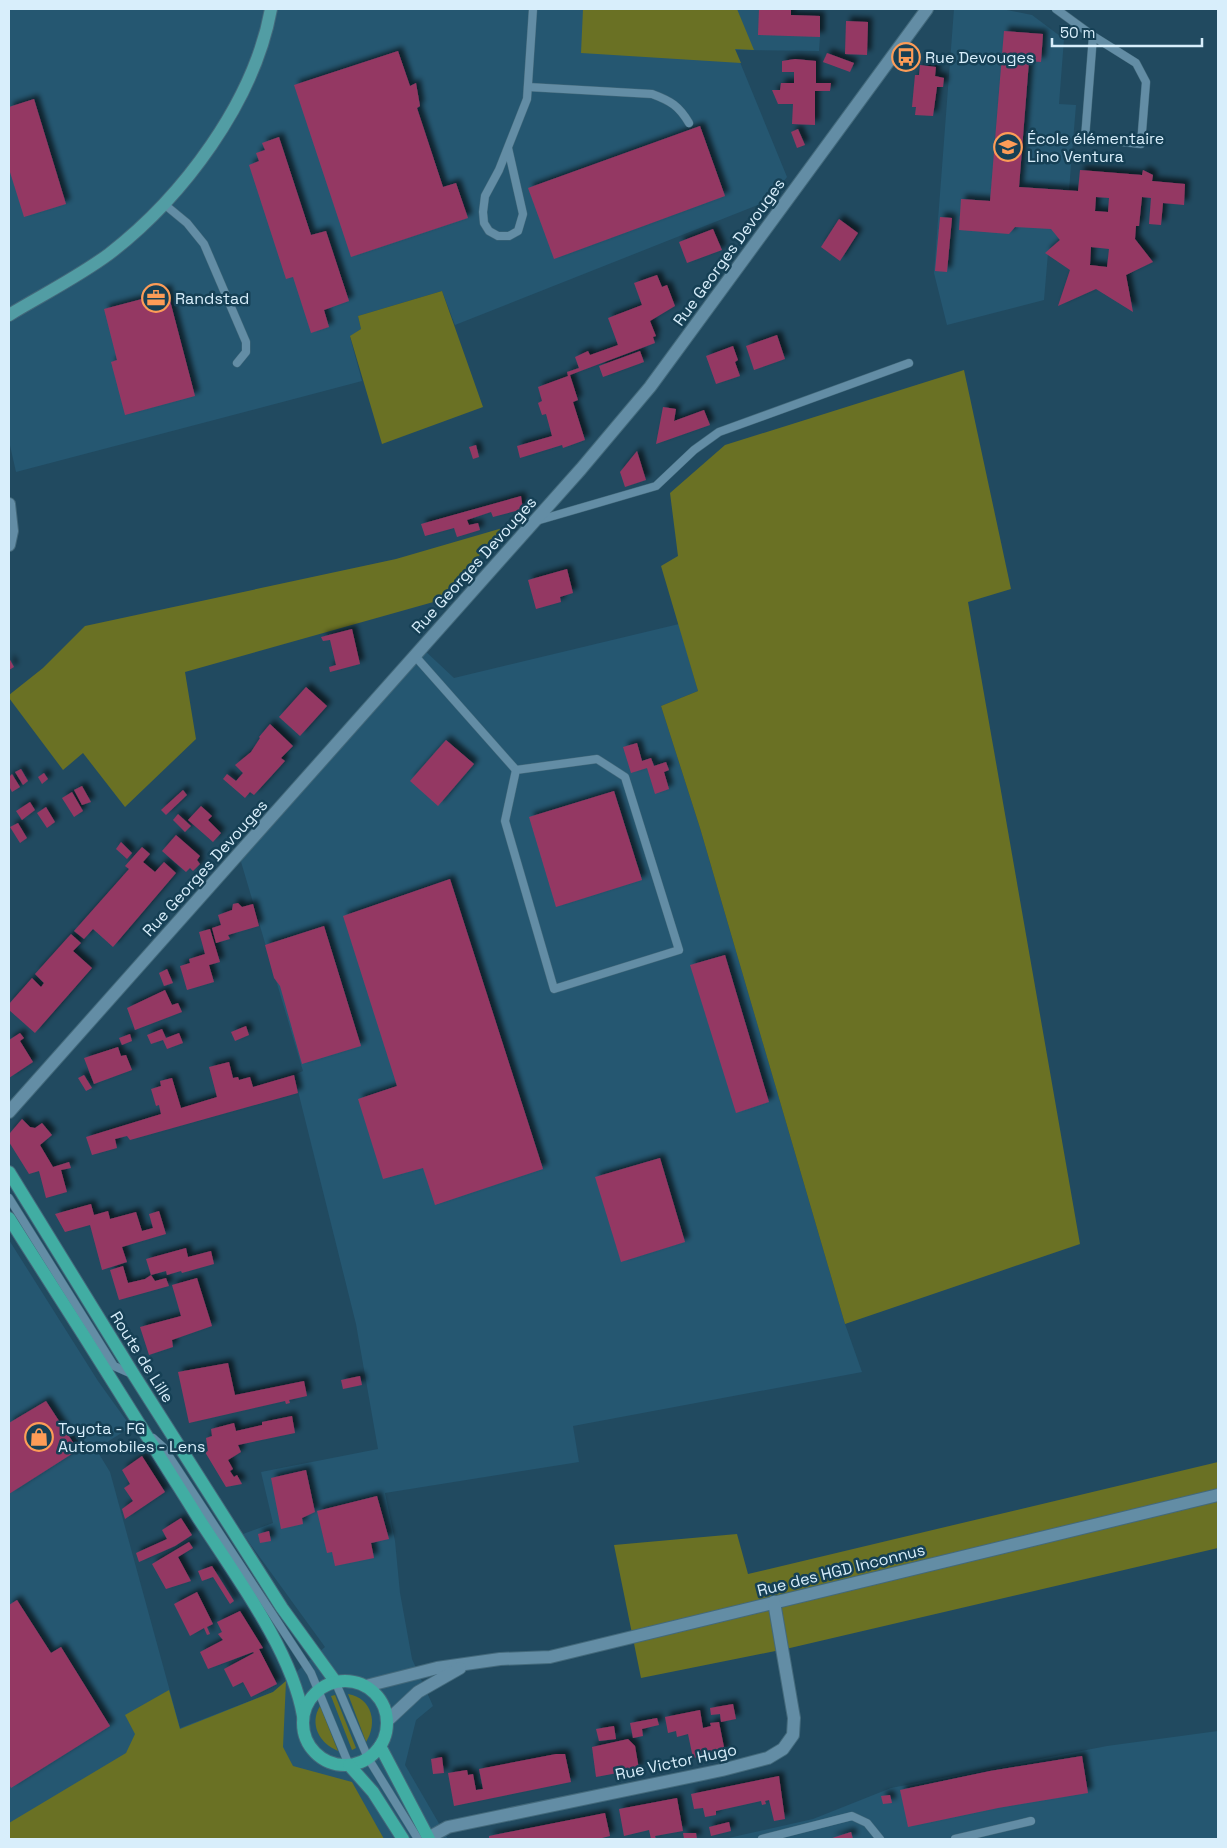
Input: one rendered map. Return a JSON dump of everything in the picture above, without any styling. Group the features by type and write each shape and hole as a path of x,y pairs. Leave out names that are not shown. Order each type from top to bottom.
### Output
{"main road":[{"name":"Route de Lille","path":"9,1172 134,1375 282,1608 335,1682"},
{"path":"9,1218 250,1600 290,1670 299,1692 304,1735 314,1751 330,1762 349,1764 368,1758 380,1746 387,1721 381,1701 366,1686 351,1681 335,1682 319,1689 306,1706 303,1716"},
{"path":"380,1746 425,1839"},
{"path":"349,1764 373,1792 403,1839"}],"street":[{"path":"9,315 108,254 138,230 201,162 222,129 256,59 271,9"},
{"name":"Rue Georges Devouges","path":"9,1112 534,522 650,387 927,9"},
{"path":"9,504 12,531 9,545"},
{"name":"Rue des HGD Inconnus","path":"366,1686 427,1670 507,1658 550,1656 1218,1494"},
{"name":"Rue Victor Hugo","path":"425,1839 448,1827 722,1770 768,1758 782,1749 793,1735 794,1718 774,1602"},
{"name":"Rue des HGD Inconnus","path":"387,1721 418,1692 469,1664"}],"lane":[{"path":"508,148 523,214 518,231 509,236 498,236 489,231 484,223 485,196 508,148 527,99 533,9"},
{"path":"1056,9 1092,36 1136,63 1142,72 1146,82 1141,144 1085,138 1092,36"},
{"path":"528,87 652,94 666,99 681,109 689,123"},
{"path":"164,204 187,223 204,244 246,342 246,352 237,363"},
{"path":"534,522 656,486 694,450 719,432 909,363"},
{"path":"415,656 516,770"},
{"path":"597,760 626,777 679,950 554,988 504,821 516,770 597,760"},
{"path":"9,1198 114,1366 134,1375"},
{"path":"144,1430 163,1447 319,1689 349,1764"},
{"path":"335,1682 368,1758 425,1839"},
{"path":"762,1839 852,1816 868,1823 880,1839"},
{"path":"955,1839 1031,1821"}],"shaded area":[{"path":"9,9 791,9 791,15 820,16 820,37 819,51 735,50 787,177 768,201 455,325 442,291 358,316 361,329 350,337 362,381 16,472 9,441"},
{"name":"École élémentaire Lino Ventura","path":"954,9 1002,9 1032,15 1064,39 1059,104 1076,105 1069,190 1078,191 1075,233 1048,253 1044,300 947,325 934,273"},
{"path":"679,624 698,691 661,706 700,828 845,1324 862,1372 573,1426 579,1462 385,1493 395,1541 400,1593 412,1659 433,1706 416,1720 405,1765 448,1839 9,1839 9,1240 98,1381 131,1427 96,1449 110,1472 180,1728 273,1692 325,1647 243,1534 273,1523 261,1472 378,1449 356,1324 294,1075 303,1071 239,855 422,648 454,678"},
{"path":"1218,1731 1218,1839 724,1839 813,1819 891,1788 1107,1746"}],"green space":[{"path":"583,9 737,9 754,50 735,49 741,63 581,53"},
{"path":"442,291 483,407 382,444 350,336 361,329 358,316"},
{"path":"964,370 1011,589 968,602 1080,1244 845,1324 700,828 661,706 698,691 661,566 678,556 670,493 725,445"},
{"path":"506,527 437,601 185,672 196,739 125,807 83,753 63,770 9,698 9,695 43,668 85,626 396,559"},
{"path":"1218,1462 1218,1548 790,1648 641,1678 614,1545 737,1534 748,1574"},
{"path":"286,1681 283,1747 293,1766 352,1782 384,1839 9,1839 9,1823 126,1753 135,1734 125,1715 169,1690 180,1729 273,1692"},
{"path":"348,1694 356,1696 363,1701 371,1712 372,1727 366,1742"},
{"path":"335,1695 356,1748 352,1750 331,1696"},
{"path":"320,1706 338,1751 331,1748 318,1732 316,1720"}],"building":[{"path":"759,9 791,9 791,15 820,16 820,37 758,35"},
{"path":"846,21 868,22 867,55 845,54"},
{"path":"1004,31 1043,34 1041,62 1029,61 1019,187 1078,191 1080,170 1142,175 1143,170 1153,175 1152,181 1185,184 1184,205 1163,203 1161,225 1149,224 1151,198 1142,197 1139,226 1136,226 1135,239 1153,262 1126,275 1133,312 1096,289 1058,306 1070,270 1045,253 1060,240 1051,229 1015,227 1009,234 959,230 961,199 990,201","holes":["1096,197 1109,198 1108,212 1095,211","1091,247 1109,249 1107,267 1090,265"]},
{"path":"398,51 410,86 416,83 420,106 417,108 443,187 456,183 468,218 351,257 294,85"},
{"path":"827,53 854,63 850,72 823,62"},
{"path":"795,59 816,61 816,83 831,83 830,91 815,91 815,125 792,124 793,104 778,104 772,90 780,90 781,83 794,83 794,72 782,72 782,61"},
{"path":"920,65 936,67 935,76 944,78 943,87 937,87 933,116 915,115 916,107 912,107 915,75 919,75"},
{"path":"34,99 66,204 24,217 9,169 9,107"},
{"path":"700,126 725,196 554,259 528,188"},
{"path":"798,129 805,145 797,148 791,132"},
{"path":"279,137 311,235 326,231 349,301 324,310 329,327 311,333 293,277 286,279 249,165 259,161 256,153 265,150 262,143"},
{"path":"940,217 952,218 947,272 935,271"},
{"path":"839,219 858,233 840,261 821,247"},
{"path":"713,229 722,250 687,263 679,242"},
{"path":"657,275 662,287 667,285 675,306 650,321 656,336 653,337 655,343 570,375 578,400 573,402 585,440 563,448 562,445 520,458 517,446 552,436 546,414 542,415 538,403 542,401 538,387 568,376 567,372 579,368 575,357 588,351 590,355 618,345 608,318 642,305 634,283"},
{"path":"167,289 195,396 125,415 111,362 117,360 104,309 142,299 141,296"},
{"path":"777,335 785,359 754,370 746,346"},
{"path":"733,346 738,360 735,362 740,376 716,384 706,356"},
{"path":"640,351 644,362 603,377 599,366"},
{"path":"663,407 676,409 674,421 704,410 710,425 656,444"},
{"path":"476,445 479,457 473,459 469,447"},
{"path":"637,451 646,480 625,487 620,472"},
{"path":"521,496 523,509 493,517 491,512 467,520 469,525 478,523 480,530 457,537 454,528 425,536 421,524"},
{"path":"567,569 573,593 560,597 561,602 536,609 528,580"},
{"path":"352,629 360,664 330,672 329,667 336,665 330,640 323,641 321,637"},
{"path":"9,658 14,667 9,670"},
{"path":"306,687 327,706 300,736 279,717"},
{"path":"270,724 293,746 281,758 285,761 254,795 250,792 245,798 223,779 227,774 236,781 243,773 235,765 251,752 259,737"},
{"path":"446,740 474,764 438,806 410,781"},
{"path":"637,743 642,761 651,758 654,766 666,762 669,770 664,772 669,789 655,794 647,768 631,773 623,747"},
{"path":"21,769 28,781 23,785 15,772"},
{"path":"44,773 48,779 42,784 38,777"},
{"path":"12,774 20,787 12,792 9,786 9,777"},
{"path":"82,786 91,802 82,805 74,790"},
{"path":"183,790 187,795 166,815 161,810"},
{"path":"614,791 642,880 556,907 529,817"},
{"path":"72,792 83,811 74,817 62,798"},
{"path":"30,802 35,810 22,820 16,811"},
{"path":"201,806 212,816 208,820 221,833 213,842 188,820"},
{"path":"46,807 55,822 47,828 37,813"},
{"path":"178,814 191,826 185,832 173,820"},
{"path":"18,823 27,838 20,843 10,827"},
{"path":"176,835 200,856 197,860 200,864 193,871 190,868 186,872 162,851"},
{"path":"121,842 132,853 127,859 116,849"},
{"path":"142,847 150,854 143,862 155,872 164,862 176,873 113,947 93,929 84,939 74,931 129,869 125,866"},
{"path":"450,879 543,1169 435,1205 423,1168 383,1179 358,1099 397,1086 343,916"},
{"path":"238,903 242,907 253,904 259,926 228,935 230,939 216,943 212,928 221,925 218,915 232,910 233,904"},
{"path":"324,926 361,1046 302,1064 280,986 274,978 265,945"},
{"path":"210,929 220,962 209,965 214,982 187,990 180,966 190,963 189,959 205,954 199,932"},
{"path":"71,934 81,943 73,951 92,968 35,1033 9,1010 9,1004 32,978 41,987 44,983 35,974"},
{"path":"725,955 769,1102 736,1113 690,965"},
{"path":"167,969 173,983 164,986 159,973"},
{"path":"165,990 172,1005 178,1003 182,1012 135,1030 127,1008"},
{"path":"246,1026 249,1035 235,1041 231,1032"},
{"path":"162,1029 166,1038 179,1033 183,1043 167,1049 163,1040 151,1044 147,1035"},
{"path":"20,1033 24,1038 20,1041 33,1062 9,1078 9,1040"},
{"path":"130,1034 132,1041 122,1045 119,1038"},
{"path":"118,1047 121,1056 126,1055 132,1070 94,1084 84,1058"},
{"path":"229,1062 233,1078 238,1077 239,1080 250,1077 253,1087 294,1075 298,1093 130,1140 127,1136 115,1139 117,1148 92,1155 86,1137 161,1114 159,1105 156,1106 151,1089 161,1086 160,1081 172,1078 181,1108 217,1097 209,1067"},
{"path":"84,1075 92,1088 86,1091 78,1078"},
{"path":"22,1119 30,1127 35,1128 42,1123 52,1135 40,1145 53,1167 69,1162 71,1168 61,1170 67,1192 46,1198 39,1171 29,1174 9,1142 10,1133"},
{"path":"660,1158 685,1242 621,1262 595,1177"},
{"path":"91,1204 94,1215 108,1211 110,1219 136,1212 142,1231 153,1228 149,1214 159,1211 166,1234 122,1247 127,1262 102,1270 90,1225 65,1232 55,1214"},
{"path":"186,1248 188,1257 211,1251 214,1264 182,1273 181,1271 167,1275 166,1271 151,1275 146,1259"},
{"path":"123,1266 128,1283 145,1279 151,1275 155,1281 166,1278 169,1286 119,1300 110,1270"},
{"path":"197,1278 212,1326 172,1340 173,1347 149,1355 140,1327 181,1316 172,1285"},
{"path":"228,1363 235,1395 304,1381 307,1396 289,1400 290,1403 286,1404 285,1401 189,1423 178,1372"},
{"path":"360,1376 362,1385 343,1389 341,1380"},
{"name":"Toyota - FG Automobiles - Lens","path":"46,1401 78,1450 9,1494 9,1423"},
{"path":"292,1416 295,1433 238,1445 241,1452 228,1460 233,1469 230,1471 234,1477 237,1475 242,1484 226,1487 205,1452 208,1451 206,1438 212,1436 211,1429 234,1423 236,1431 262,1425 262,1422"},
{"path":"142,1456 165,1492 125,1519 122,1509 133,1501 124,1488 130,1484 122,1470"},
{"path":"306,1470 315,1512 302,1518 303,1524 281,1529 271,1478"},
{"path":"377,1496 389,1539 371,1543 374,1558 335,1566 332,1552 327,1553 317,1511"},
{"path":"181,1518 192,1535 175,1546 139,1562 136,1553 167,1539 162,1530"},
{"path":"269,1531 271,1541 260,1543 258,1534"},
{"path":"189,1542 193,1548 178,1557 191,1581 166,1589 152,1564"},
{"path":"212,1566 234,1601 230,1604 213,1577 202,1581 198,1571"},
{"path":"197,1592 213,1624 207,1627 210,1634 207,1635 204,1628 190,1636 174,1604"},
{"path":"17,1600 51,1653 61,1647 110,1726 11,1788 9,1784 9,1605"},
{"path":"240,1611 263,1648 259,1649 277,1684 251,1697 243,1682 233,1687 224,1669 253,1652 208,1669 200,1652 223,1640 218,1634 222,1632 217,1622"},
{"path":"733,1704 736,1719 721,1722 720,1714 711,1715 710,1708"},
{"path":"700,1710 703,1728 711,1726 710,1723 719,1722 725,1752 693,1758 688,1734 677,1737 676,1731 668,1733 665,1717"},
{"path":"657,1718 659,1725 642,1729 643,1736 633,1738 630,1723"},
{"path":"614,1726 616,1739 599,1741 596,1729"},
{"path":"628,1739 635,1746 639,1769 596,1777 592,1747"},
{"path":"556,1754 565,1754 571,1782 454,1806 448,1773 467,1770 468,1775 473,1774 476,1790 483,1789 479,1769"},
{"path":"1082,1756 1088,1793 998,1808 908,1827 900,1790 990,1771"},
{"path":"442,1757 444,1773 433,1774 431,1759"},
{"path":"779,1776 785,1819 774,1821 769,1800 765,1801 766,1804 762,1805 761,1801 716,1811 716,1815 705,1817 703,1808 694,1809 691,1794"},
{"path":"890,1795 892,1803 883,1804 881,1796"},
{"path":"677,1798 683,1831 655,1836 656,1839 651,1839 649,1830 624,1836 619,1809"},
{"path":"605,1813 610,1836 598,1839 489,1839 489,1836"},
{"path":"729,1822 731,1831 711,1836 709,1827"},
{"path":"851,1832 853,1839 829,1839"},
{"path":"683,1833 696,1833 697,1839 684,1839"}],"place":[{"name":"Rue Devouges","path":"906,57"},
{"name":"École élémentaire Lino Ventura","path":"1008,147"},
{"name":"Randstad","path":"156,298"},
{"name":"Toyota - FG Automobiles - Lens","path":"39,1437"}]}
